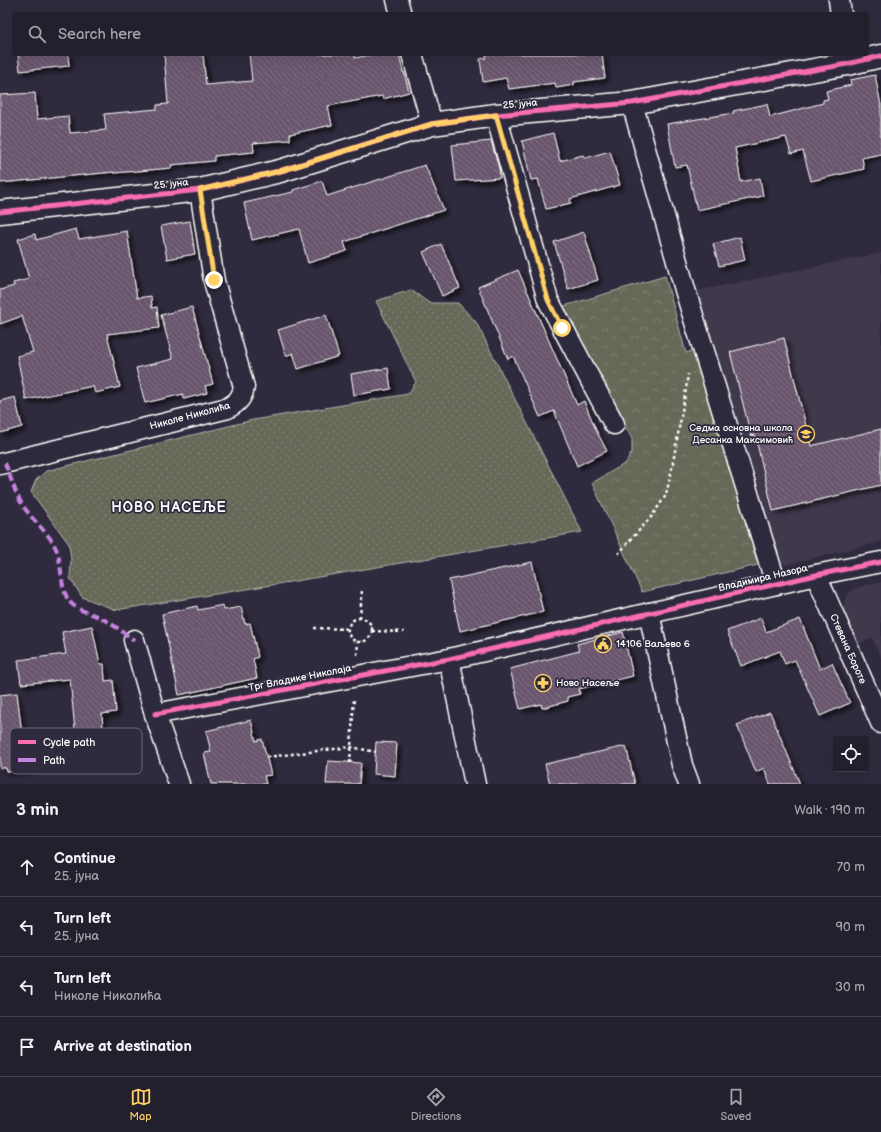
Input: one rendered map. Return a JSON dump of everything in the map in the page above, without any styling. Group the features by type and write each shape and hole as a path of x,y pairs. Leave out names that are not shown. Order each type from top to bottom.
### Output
{"street":[{"path":"397,0 400,12"},
{"path":"839,0 841,12"},
{"path":"413,56 432,124"},
{"name":"25. јуна","path":"0,212 200,190 280,171 432,124 496,115 632,103 847,59 881,56"},
{"path":"632,103 686,293 776,584"},
{"name":"25. јуна","path":"496,115 548,300 614,424"},
{"name":"Николе Николића","path":"0,464 228,408 238,402 243,394 244,387 214,280 200,190"},
{"name":"Владимира Назора","path":"449,659 816,575 881,562"},
{"name":"Стевана Бороте","path":"816,575 881,723"},
{"path":"649,613 682,765 689,784"},
{"path":"134,640 155,714 179,784"},
{"path":"449,659 475,784"},
{"name":"Трг Владике Николаја","path":"155,714 449,659"}],"path":[{"path":"618,554 652,516 666,496 686,389 688,370"},
{"path":"360,618 362,589"},
{"path":"360,618 369,622 372,631 367,639 358,641 350,636 349,629 352,621 360,618"},
{"path":"314,628 349,629"},
{"path":"372,631 404,632"},
{"path":"350,763 351,747"},
{"path":"267,757 351,747 376,752"}],"shaded area":[{"name":"Седма основна школа Десанка Максимовић","path":"881,253 881,542 772,568 686,293"},
{"path":"881,582 881,658 872,638 858,644 843,610 844,600 849,593 858,587"}],"green space":[{"path":"665,276 686,353 695,350 758,565 642,592 592,483 626,463 632,452 632,439 561,307"},
{"path":"411,290 429,303 458,303 476,322 582,532 116,610 82,597 70,578 71,560 69,544 31,492 36,480 46,471 253,420 408,394 416,382 376,301"}],"building":[{"path":"18,56 68,56 69,66 20,71"},
{"path":"164,56 203,56 206,85 252,81 249,56 355,56 355,58 365,56 399,56 409,92 383,99 382,96 328,106 332,125 290,134 290,140 253,143 254,152 214,156 214,161 171,165 172,168 0,183 0,95 35,93 37,119 68,116 70,133 106,130 104,114 157,109 157,105 168,104"},
{"path":"486,56 602,56 605,78 574,82 574,85 556,88 555,83 509,89 506,78 483,82 480,59 486,58"},
{"path":"875,75 881,105 881,154 862,158 864,169 811,181 803,151 791,154 786,137 735,148 741,182 760,178 763,196 697,210 687,165 675,167 667,124 734,113 733,111 767,104 770,117 823,103 823,100 828,99 826,91 851,85 850,80"},
{"path":"553,133 560,161 583,155 585,158 610,151 620,185 570,199 571,203 546,209 538,179 531,180 522,141"},
{"path":"491,141 499,168 500,178 456,181 452,145"},
{"path":"425,165 444,210 344,242 347,251 308,263 299,229 252,240 244,203 293,192 293,190 322,181 327,196"},
{"path":"190,221 195,254 167,259 161,226"},
{"path":"76,229 79,239 127,231 137,298 151,296 152,308 157,307 159,328 107,334 120,387 95,393 93,386 26,400 17,356 33,352 22,316 0,324 0,290 14,286 13,283 29,279 18,239 35,234 36,240"},
{"path":"584,232 598,280 568,289 554,242"},
{"path":"740,237 745,260 719,266 713,244"},
{"path":"441,244 460,288 442,296 423,252"},
{"path":"518,270 577,405 584,401 596,430 607,451 577,466 554,411 540,417 513,356 508,359 478,287"},
{"path":"192,307 213,384 205,386 207,393 184,399 183,394 145,403 136,368 173,359 161,315"},
{"path":"326,315 339,356 298,369 293,353 286,356 278,330"},
{"path":"784,338 811,446 881,429 881,485 773,511 755,435 751,436 730,352"},
{"path":"388,368 391,389 354,395 351,374"},
{"path":"15,397 22,427 0,433 0,401"},
{"path":"532,562 543,612 460,631 449,580"},
{"path":"223,605 224,610 241,607 245,624 250,623 258,657 253,659 257,678 179,695 162,614 197,606 198,610"},
{"path":"761,618 766,632 800,619 820,669 832,663 850,703 820,716 795,660 785,664 780,651 741,666 727,631"},
{"path":"92,626 100,664 104,664 105,681 113,680 116,712 102,714 103,728 75,728 70,679 21,684 18,660 66,654 62,632"},
{"path":"623,632 633,676 579,689 580,694 567,697 568,701 542,708 541,704 520,709 510,669 579,651 577,644"},
{"path":"17,693 21,728 10,728 10,772 7,772 6,768 0,768 0,695"},
{"path":"770,712 800,784 770,784 764,768 756,772 737,725"},
{"path":"251,720 256,741 262,739 271,775 264,776 266,784 211,784 204,753 211,752 206,731"},
{"path":"376,742 397,743 395,776 374,774"},
{"path":"626,746 635,784 550,784 545,764"},
{"path":"328,761 361,763 359,784 326,784"}],"marked path":[{"path":"5,463 22,505 47,535 57,551 63,587 69,600 73,605 103,619 134,640"}],"cycle path":[{"path":"0,212 200,190 280,171 432,124 496,115 632,103 847,64 881,56"},
{"path":"155,714 449,659 816,575 881,562"}],"place":[{"name":"Седма основна школа Десанка Максимовић","path":"806,434"},
{"name":"14106 Ваљево 6","path":"603,644"},
{"name":"Ново Насеље","path":"543,683"}],"district":[{"name":"НОВО НАСЕЉЕ","path":"169,507"}],"route":[{"path":"214,280 200,190 280,171 432,124 496,115 548,300 562,328"}]}
